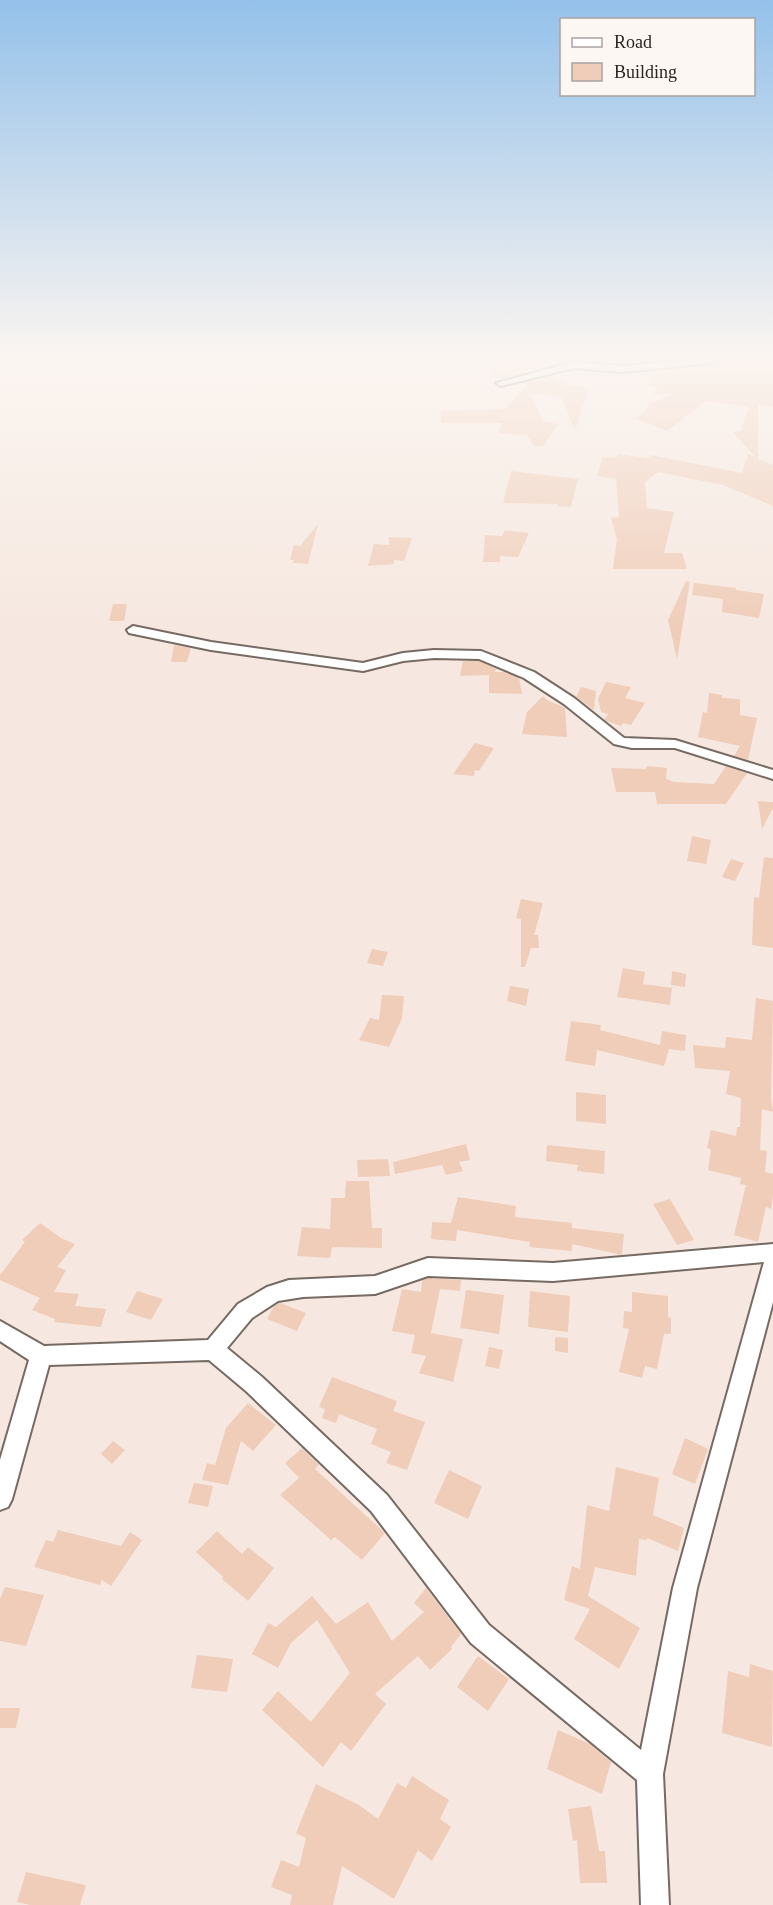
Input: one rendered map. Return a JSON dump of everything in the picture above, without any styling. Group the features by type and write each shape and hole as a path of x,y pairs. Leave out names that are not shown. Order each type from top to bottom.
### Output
{"street":[{"path":"133,630 211,646 363,667 403,657 434,654 481,654 529,675 568,701 619,741 675,744 773,775"},
{"path":"213,1350 244,1312 269,1294 292,1288 369,1286 418,1268 428,1267 568,1272 773,1252"},
{"path":"655,1905 650,1774 685,1588 773,1264"},
{"path":"0,1330 41,1356 213,1350 254,1384 378,1503 480,1634 650,1774"},
{"path":"0,1499 41,1356"}],"building":[{"path":"748,449 758,449 758,459 773,465 773,506 723,485 658,472 645,482 647,508 674,512 664,553 682,553 687,569 613,569 617,539 611,518 619,517 616,479 597,476 603,457 616,458 618,454 648,458 651,455 742,473 748,454 755,457"},
{"path":"511,471 578,479 571,507 557,506 558,504 503,503"},
{"path":"318,524 308,564 293,563 294,560 290,560 294,545 300,546"},
{"path":"505,530 529,533 518,557 500,556 500,562 483,562 485,535 502,536"},
{"path":"389,537 412,538 404,561 394,560 394,564 368,566 374,544 389,545"},
{"path":"686,581 690,582 677,659 668,620"},
{"path":"694,583 764,594 759,618 722,612 723,599 692,595"},
{"path":"113,604 127,604 124,621 109,621"},
{"path":"174,645 191,648 187,662 171,662"},
{"path":"463,661 479,661 497,669 494,672 504,672 519,678 522,694 489,693 489,675 460,676"},
{"path":"606,682 631,687 625,698 645,703 631,725 623,723 621,726 604,720 608,714 601,712 598,699"},
{"path":"581,687 596,691 594,710 576,697"},
{"path":"709,693 722,695 722,698 740,699 740,715 757,718 748,760 734,756 740,746 698,737 703,712 707,713"},
{"path":"543,696 565,708 567,737 522,734 527,712"},
{"path":"475,743 494,748 479,771 475,770 474,776 453,774"},
{"path":"647,766 667,768 666,779 674,782 714,784 726,766 747,773 726,804 657,804 655,792 616,792 611,768 646,769"},
{"path":"758,801 773,802 773,808 762,829"},
{"path":"692,836 711,840 706,864 687,861"},
{"path":"764,857 773,858 773,948 752,945 754,897 759,898"},
{"path":"731,859 744,863 735,881 722,877"},
{"path":"521,899 543,903 534,935 538,935 539,948 531,948 525,967 521,967 521,919 516,918"},
{"path":"372,949 388,952 383,966 367,963"},
{"path":"623,968 645,972 643,984 672,988 670,1005 617,997"},
{"path":"672,971 686,974 685,987 671,985"},
{"path":"510,986 529,989 526,1006 507,1001"},
{"path":"382,995 404,996 402,1018 389,1047 359,1040 370,1018 379,1020"},
{"path":"756,998 773,1001 771,1097 773,1112 762,1109 760,1150 767,1151 765,1172 773,1174 773,1196 771,1209 766,1207 758,1242 734,1235 746,1185 740,1184 741,1178 708,1170 711,1150 707,1148 711,1130 736,1136 737,1127 740,1127 741,1098 726,1094 730,1071 695,1068 693,1045 725,1048 726,1037 752,1040"},
{"path":"571,1021 601,1025 600,1030 660,1045 662,1031 686,1035 685,1051 669,1049 664,1066 597,1050 595,1066 565,1061"},
{"path":"576,1092 606,1095 606,1124 576,1121"},
{"path":"466,1144 470,1160 459,1162 463,1171 446,1175 442,1165 395,1174 393,1162"},
{"path":"547,1145 605,1151 604,1174 577,1171 578,1165 546,1161"},
{"path":"388,1159 390,1176 358,1177 357,1160"},
{"path":"346,1181 369,1181 372,1228 382,1228 382,1248 332,1247 330,1258 297,1256 302,1227 330,1229 331,1198 345,1198"},
{"path":"458,1197 516,1206 515,1217 572,1223 572,1228 624,1234 622,1255 572,1244 572,1251 529,1247 530,1242 457,1230 456,1241 431,1239 432,1222 451,1223"},
{"path":"670,1199 694,1240 677,1245 653,1204"},
{"path":"40,1223 61,1238 75,1244 57,1267 66,1270 54,1292 79,1294 75,1306 106,1309 101,1327 54,1322 55,1319 32,1310 40,1298 0,1280 0,1275 25,1242 22,1240"},
{"path":"428,1278 461,1280 460,1291 440,1289 431,1333 463,1339 453,1382 419,1373 426,1356 411,1353 415,1335 392,1331 402,1289 421,1292 422,1280"},
{"path":"466,1290 504,1295 499,1334 460,1328"},
{"path":"137,1291 163,1299 151,1320 126,1312"},
{"path":"530,1291 570,1296 568,1332 528,1327"},
{"path":"632,1292 668,1296 668,1317 671,1318 671,1334 664,1334 657,1369 645,1366 642,1378 619,1372 629,1329 623,1328 624,1311 632,1312"},
{"path":"280,1303 306,1313 297,1331 267,1319 274,1306"},
{"path":"555,1337 568,1338 568,1353 555,1351"},
{"path":"489,1347 503,1350 499,1369 485,1366"},
{"path":"332,1377 397,1401 393,1411 425,1422 407,1470 386,1463 391,1452 371,1444 377,1429 339,1414 336,1423 322,1418 325,1409 319,1407"},
{"path":"248,1403 276,1425 253,1451 241,1441 228,1485 202,1480 207,1463 215,1465 226,1428"},
{"path":"685,1438 708,1449 695,1484 672,1474"},
{"path":"113,1441 125,1450 112,1464 101,1454"},
{"path":"302,1448 319,1465 315,1469 385,1533 362,1560 335,1537 331,1540 280,1495 299,1478 285,1463"},
{"path":"616,1467 659,1478 653,1515 684,1528 678,1551 647,1538 647,1540 639,1539 636,1576 595,1567 588,1596 640,1628 619,1669 574,1639 590,1609 564,1600 572,1566 580,1569 587,1505 609,1511"},
{"path":"449,1470 482,1486 468,1519 434,1503"},
{"path":"194,1483 213,1486 208,1507 188,1503"},
{"path":"58,1530 121,1546 130,1532 142,1540 111,1586 102,1580 100,1585 34,1567 46,1540 53,1542"},
{"path":"217,1531 242,1554 248,1547 274,1568 248,1601 222,1579 223,1577 196,1552"},
{"path":"5,1587 44,1595 26,1646 0,1641 0,1599"},
{"path":"426,1588 461,1634 451,1647 452,1649 430,1670 418,1656 375,1694 386,1704 351,1751 341,1742 323,1767 262,1710 278,1691 311,1722 350,1673 317,1620 291,1643 278,1668 252,1654 268,1623 276,1627 312,1596 336,1624 368,1602 392,1641 424,1612 414,1603"},
{"path":"197,1655 233,1659 227,1692 191,1688"},
{"path":"478,1656 509,1679 488,1711 457,1687"},
{"path":"750,1664 773,1671 772,1747 722,1733 728,1671 749,1677"},
{"path":"0,1708 20,1708 16,1728 0,1728"},
{"path":"558,1730 590,1744 611,1762 602,1794 547,1769"},
{"path":"412,1776 449,1800 440,1819 451,1827 432,1861 418,1850 394,1899 342,1866 333,1905 290,1905 292,1895 271,1887 281,1860 299,1867 306,1838 296,1833 316,1784 359,1805 378,1819 397,1783 406,1788"},
{"path":"591,1806 599,1851 605,1851 607,1883 580,1883 577,1840 573,1841 568,1809"},
{"path":"26,1872 86,1885 80,1905 30,1905 17,1902"}]}
